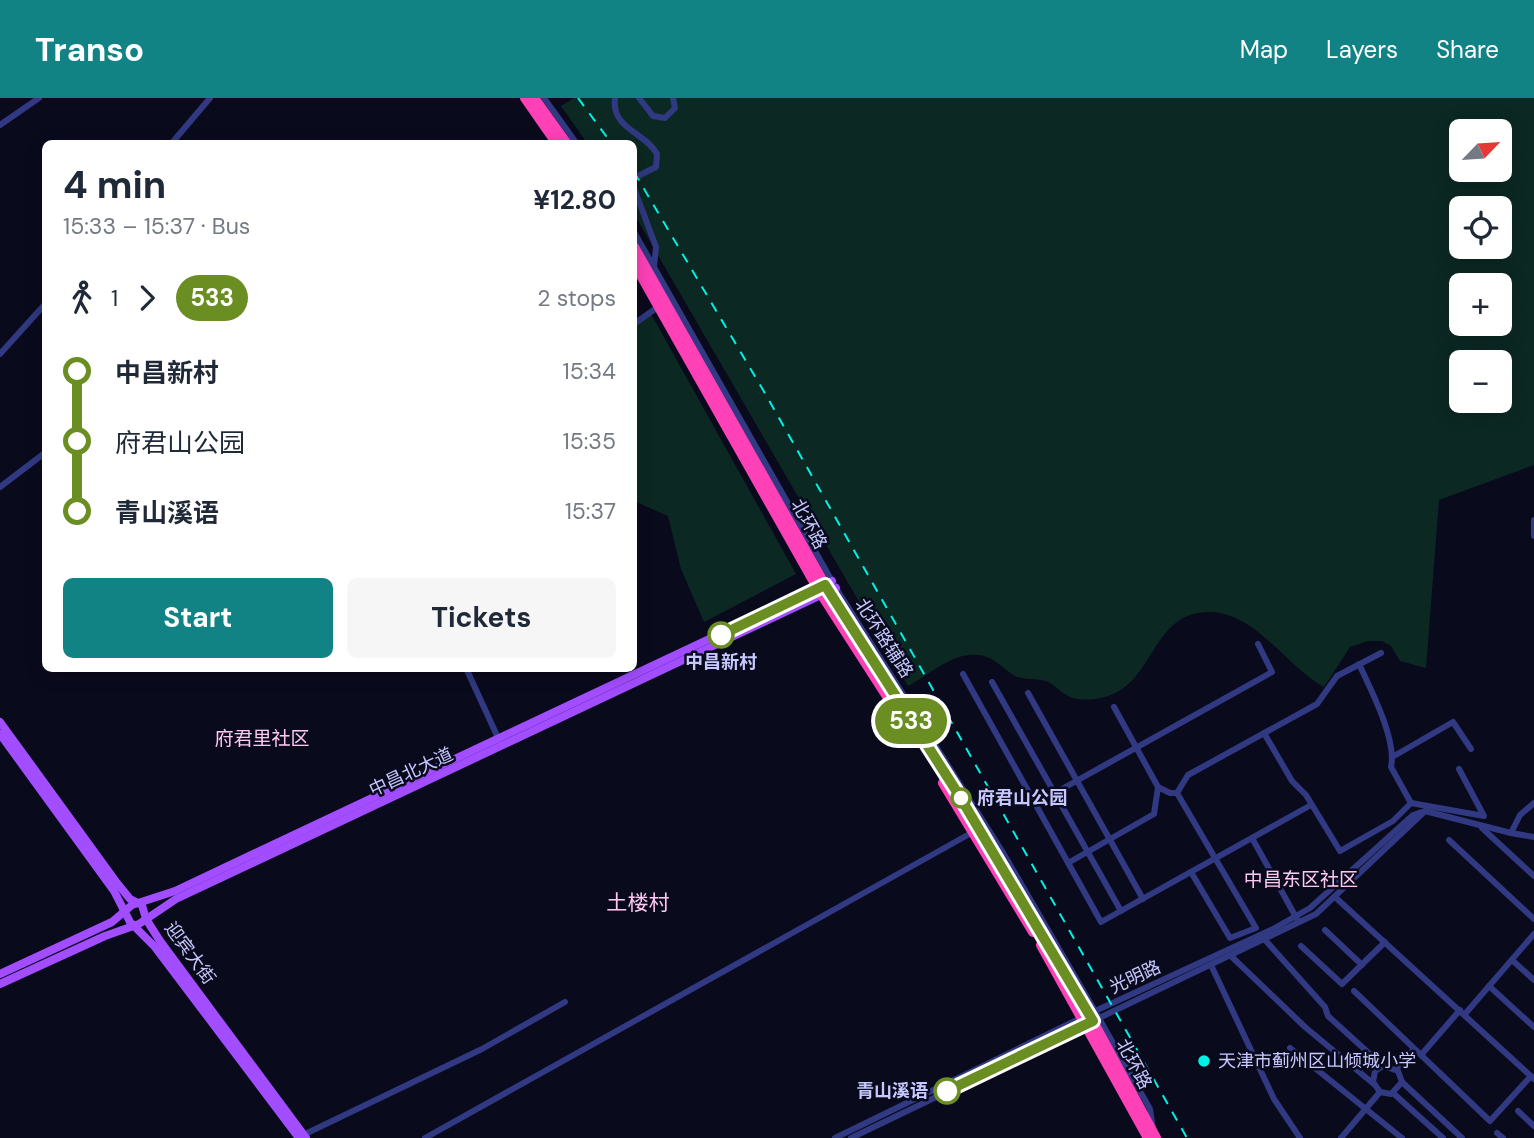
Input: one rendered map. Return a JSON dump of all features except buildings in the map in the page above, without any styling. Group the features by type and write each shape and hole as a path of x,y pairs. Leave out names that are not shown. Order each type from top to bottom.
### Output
{"highway":[{"path":"525,98 554,140"},
{"path":"534,98 564,140"},
{"name":"北环路","path":"637,251 652,272 827,588 957,792 1091,1017 1152,1136"},
{"name":"北环路","path":"637,267 974,832 1091,1017"}],"main road":[{"name":"中昌北大道","path":"0,984 134,925 176,899 827,588"},
{"name":"迎宾大街","path":"0,722 117,883 145,909 146,919 301,1137"},
{"name":"迎宾大街","path":"0,734 127,912 128,918 155,947 301,1137"},
{"name":"中昌北大道","path":"0,974 127,912 137,904 176,891 501,743"}],"street":[{"path":"0,125 39,98"},
{"path":"176,140 210,98"},
{"path":"544,98 574,140"},
{"path":"615,98 616,116 657,154 656,167 637,180"},
{"path":"639,98 653,116 665,118 675,108 673,98"},
{"path":"637,191 656,247 652,272"},
{"path":"637,239 652,272"},
{"path":"0,355 42,308"},
{"path":"637,322 655,309"},
{"path":"0,487 42,455"},
{"path":"1534,520 1534,536"},
{"path":"1035,804 1272,671 1258,645"},
{"path":"1177,793 1188,775 1317,704 1337,676 1381,653"},
{"path":"1359,664 1387,726 1387,738 1394,756 1391,766 1411,803"},
{"path":"468,672 501,743"},
{"path":"963,674 1101,922 1311,805"},
{"path":"992,682 1121,911"},
{"path":"1028,693 1143,899"},
{"path":"1068,863 1154,814 1158,787 1114,707"},
{"path":"1394,756 1453,722 1471,749"},
{"path":"1264,733 1292,781 1340,851 1393,821 1411,803"},
{"path":"1411,803 1484,816 1459,769"},
{"path":"1158,787 1177,793 1256,928 1230,938 1191,872"},
{"path":"1511,833 1520,815 1534,803"},
{"path":"1425,811 1534,837"},
{"name":"光明路","path":"835,1138 1298,920 1413,814 1425,811"},
{"name":"光明路","path":"851,1138 1091,1017 1265,940 1335,897 1425,811"},
{"path":"1481,826 1534,876"},
{"path":"425,1138 974,832"},
{"path":"1525,835 1534,844"},
{"path":"1252,838 1298,920"},
{"path":"1449,840 1534,919"},
{"path":"1335,897 1532,1078 1490,1121 1354,991"},
{"path":"1325,930 1362,965"},
{"path":"1421,1055 1489,986 1534,934"},
{"path":"1265,940 1325,1007 1328,1016 1383,1066 1396,1069"},
{"path":"1301,946 1342,984 1385,942"},
{"path":"1231,956 1305,1027 1380,1092"},
{"path":"1512,960 1534,980"},
{"path":"1211,965 1274,1099 1300,1138"},
{"path":"1489,986 1534,1027"},
{"path":"301,1137 482,1049 565,1002"},
{"path":"1290,1048 1402,1138"},
{"path":"1396,1069 1415,1049"},
{"path":"1375,1085 1373,1076 1383,1066"},
{"path":"1396,1069 1402,1082 1462,1138"},
{"path":"1393,1093 1402,1082"},
{"path":"1341,1138 1380,1092"},
{"path":"1380,1092 1393,1093 1444,1138"},
{"path":"1518,1111 1534,1126"}],"green space":[{"path":"574,98 1534,98 1534,465 1439,500 1426,668 1400,661 1391,646 1382,641 1368,641 1350,647 1324,687 1257,631 1228,615 1211,612 1193,614 1179,621 1158,643 1131,681 1114,694 1101,698 1073,698 1046,681 1015,676 994,661 977,655 954,659 908,686 637,219 637,140 585,140 561,106"},
{"path":"651,314 796,574 704,622 681,569 668,516 637,502 637,323"}],"railway":[{"path":"578,98 609,140"},
{"path":"637,177 766,395 1187,1138"}],"bus line":[{"name":"533","path":"721,635 825,585 999,860 1093,1021 947,1091"}],"place":[{"name":"中昌新村","path":"721,635"},
{"name":"府君山公园","path":"961,798"},
{"name":"天津市蓟州区山倾城小学","path":"1204,1061"},
{"name":"青山溪语","path":"947,1091"}],"district":[{"name":"府君里社区","path":"262,738"},
{"name":"中昌东区社区","path":"1301,879"},
{"name":"土楼村","path":"638,903"}]}
